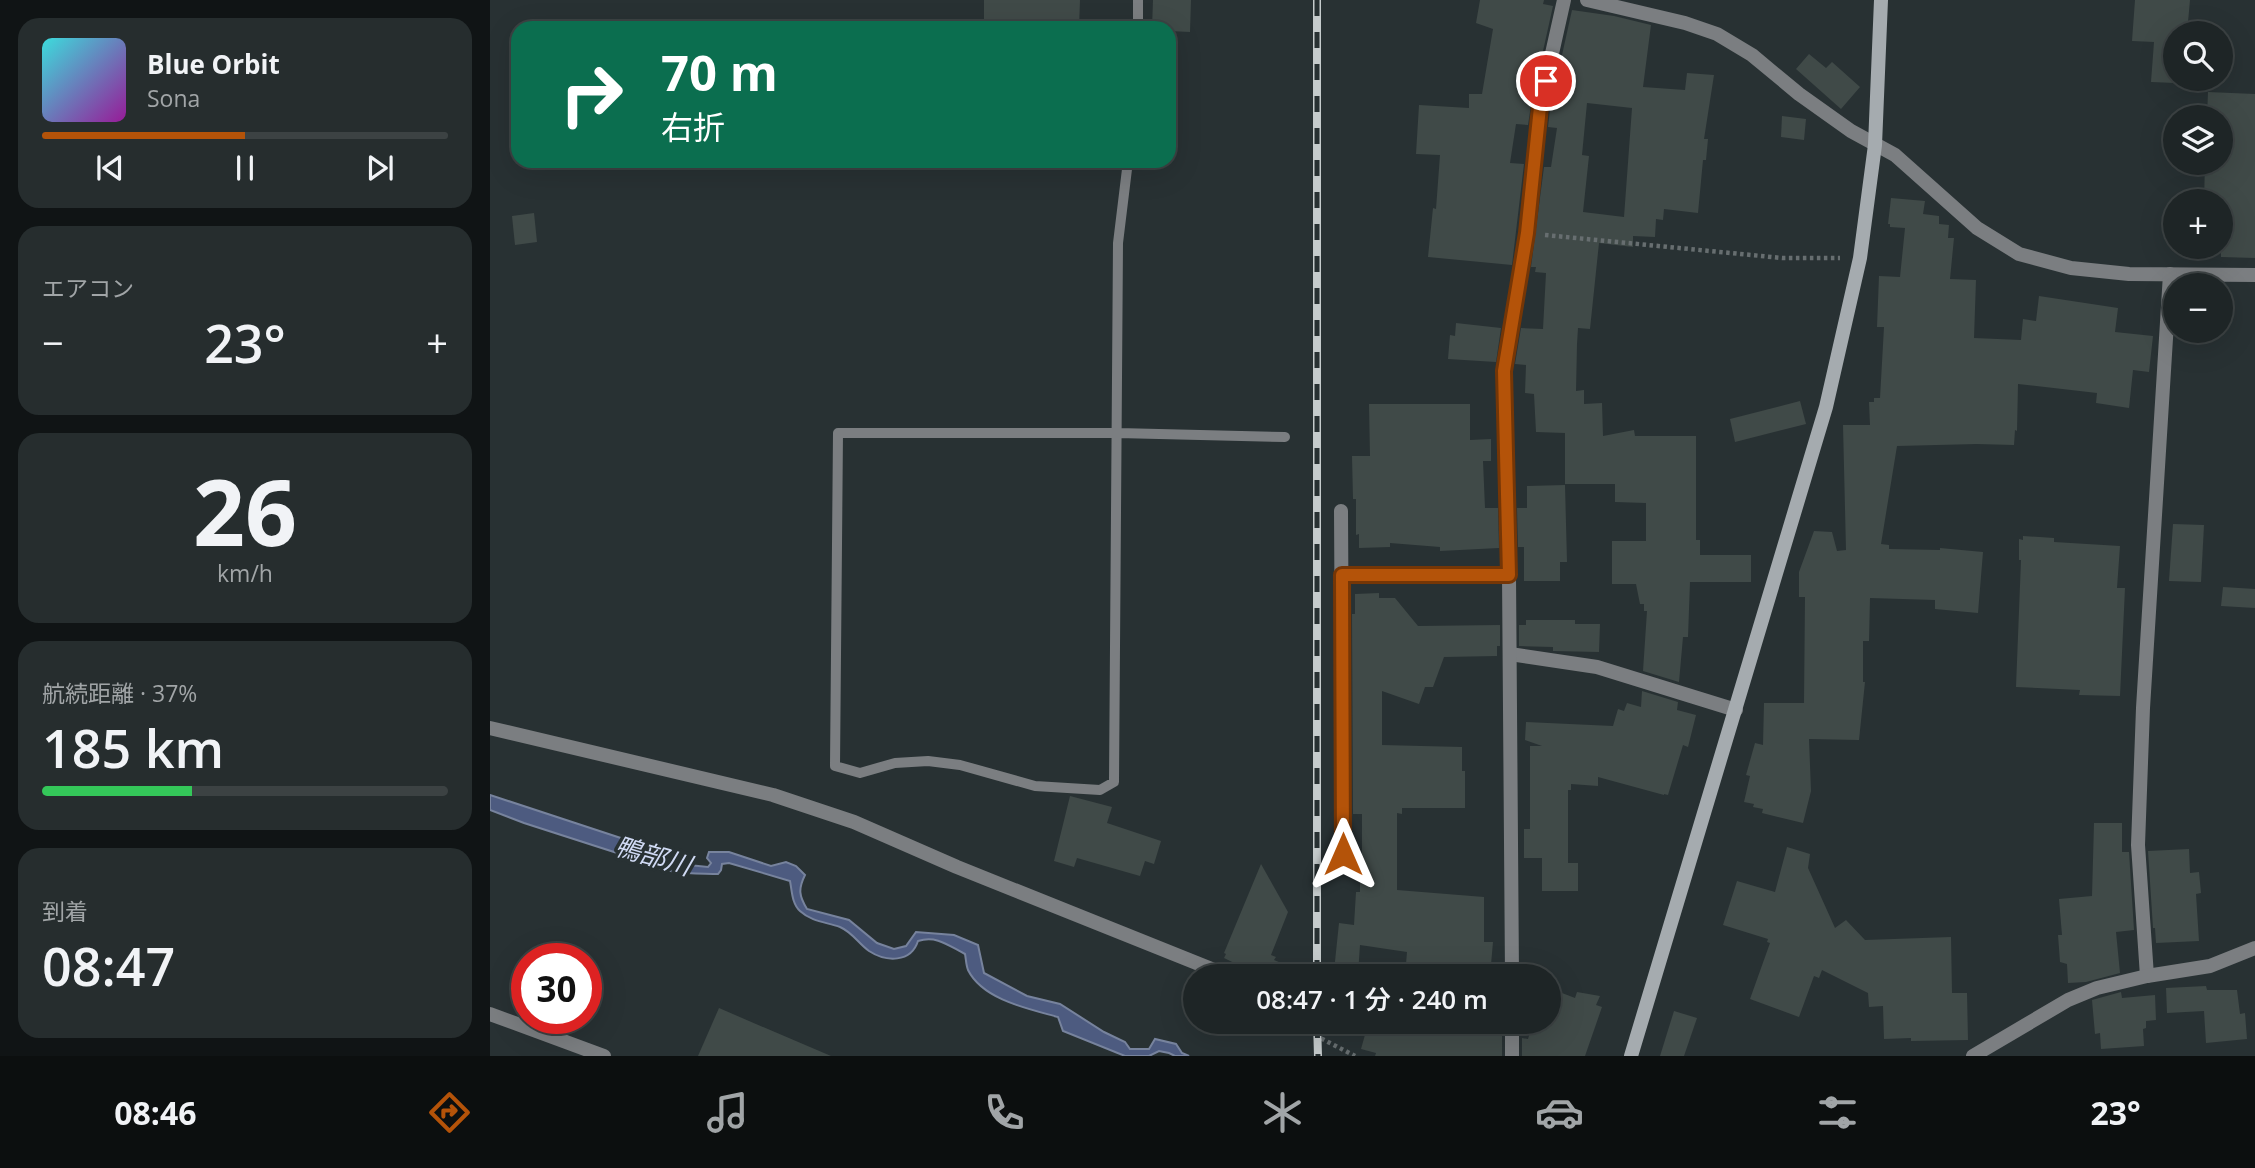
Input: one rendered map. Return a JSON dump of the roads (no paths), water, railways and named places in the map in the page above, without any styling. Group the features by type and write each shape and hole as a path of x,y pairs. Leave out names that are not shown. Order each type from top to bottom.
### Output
{"street":[{"path":"1512,964 1509,575 1504,371 1527,233 1540,107 1564,0"},
{"path":"1587,0 1685,23 1717,34 1752,55 1799,94 1875,145 1895,155 1977,228 2019,254 2071,268 2129,274 2163,274"},
{"path":"1631,1056 1826,407 1860,258 1875,145 1881,0"},
{"path":"2233,275 2255,275"},
{"path":"2147,976 2138,845 2143,708 2166,343"},
{"path":"1341,510 1343,854"},
{"path":"1342,575 1509,575"},
{"path":"1510,654 1597,667 1736,710"},
{"path":"490,728 774,795 854,822 957,867 1199,964"},
{"path":"1973,1056 2068,1000 2096,988 2147,976 2210,966 2255,948"},
{"path":"490,1014 604,1056"},
{"path":"1513,1034 1513,1056"}],"lane":[{"path":"1138,0 1138,21"},
{"path":"1127,168 1118,243 1118,433 1114,782 1100,790 1035,786 960,765 928,761 895,763 860,773 835,766 838,433 1118,433 1285,437"}],"water":[{"name":"鴨部川","path":"490,795 642,845 665,855 669,863 708,867 711,863 707,858 709,852 729,852 771,866 786,862 796,866 805,875 800,892 807,909 849,920 877,943 894,949 906,946 916,932 954,935 978,945 984,973 1027,996 1060,1004 1125,1042 1130,1049 1149,1049 1155,1039 1176,1044 1182,1053 1189,1056 1175,1056 1159,1051 1149,1056 1125,1056 1063,1031 1058,1017 1008,1002 984,989 968,970 965,954 937,940 918,941 915,948 904,957 876,955 844,929 814,920 800,911 794,901 790,881 729,863 722,864 718,874 662,869 490,810"}],"railway":[{"path":"1317,0 1317,964"},
{"path":"1317,1034 1318,1056"}]}
